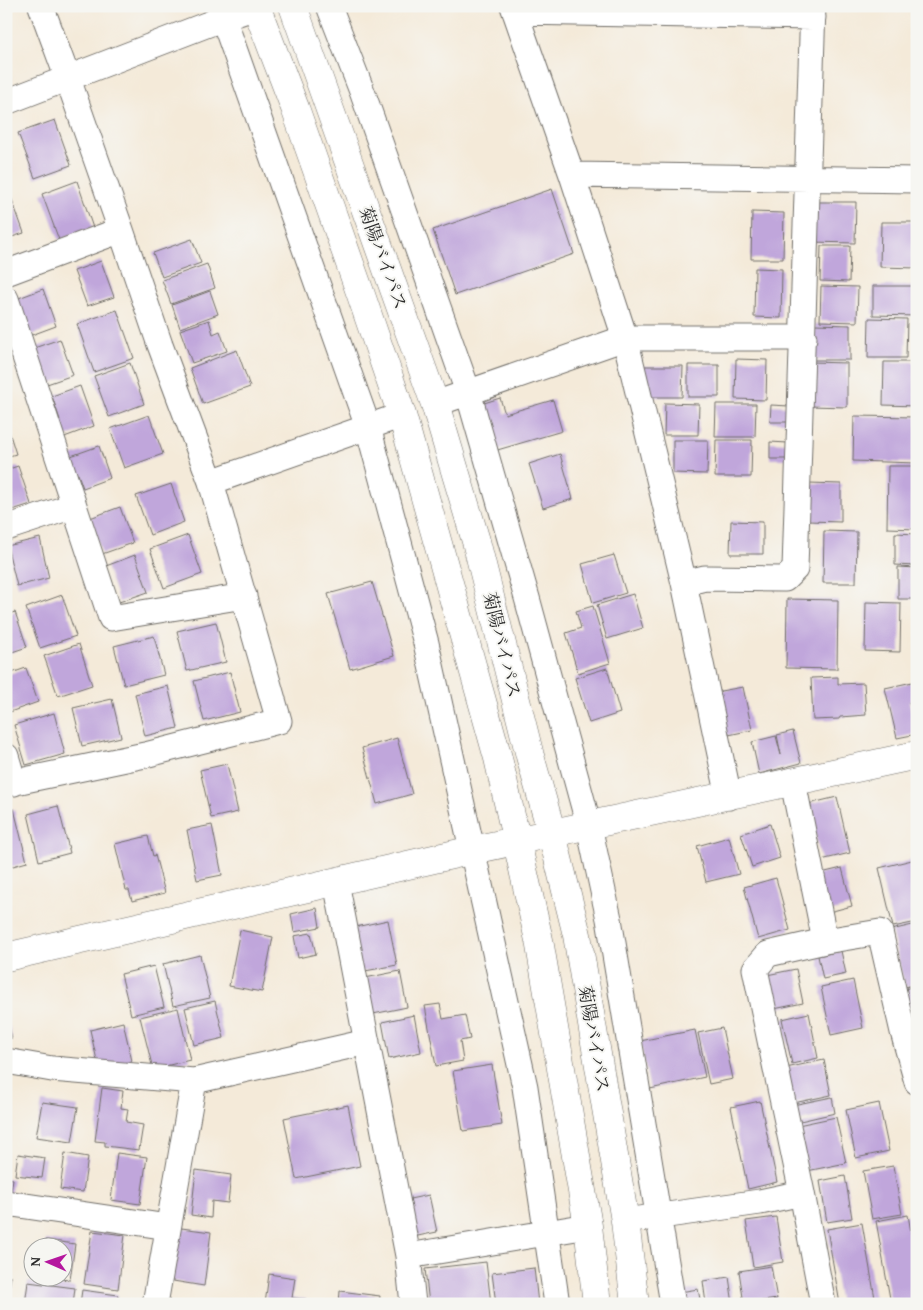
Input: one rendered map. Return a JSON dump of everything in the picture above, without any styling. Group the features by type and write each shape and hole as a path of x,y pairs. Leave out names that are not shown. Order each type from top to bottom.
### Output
{"main road":[{"name":"菊陽バイパス","path":"293,6 435,404 476,541 530,756 552,834 576,935 625,1221 635,1304"},
{"name":"菊陽バイパス","path":"256,7 295,108 402,415 498,758 539,940 588,1226 597,1304"},
{"path":"6,957 474,850 917,755"}],"street":[{"path":"6,756 10,784 144,756 279,721 211,482 160,345 68,79 40,6"},
{"path":"329,6 363,94 468,392 527,598 589,826 608,919 673,1304"},
{"path":"6,102 68,79 222,12 256,7"},
{"path":"684,583 706,578 785,579 795,569 804,338 813,12 514,9 572,175 625,338 684,583 729,796"},
{"path":"222,12 368,427 426,643 474,850 525,1086 557,1304"},
{"path":"572,175 917,180"},
{"path":"6,273 121,230"},
{"path":"6,298 110,618 244,596"},
{"path":"435,404 625,338 804,338"},
{"path":"211,482 402,415"},
{"path":"6,528 73,506"},
{"path":"793,782 825,941"},
{"path":"336,882 408,1256 413,1304"},
{"path":"823,1304 802,1193 755,969 768,954 825,941 880,932 903,1032 917,1082"},
{"path":"6,1061 52,1069 194,1080 367,1042"},
{"path":"155,1304 194,1080"},
{"path":"625,1221 760,1202 802,1193"},
{"path":"6,1203 168,1227"},
{"path":"408,1256 588,1226"}],"building":[{"path":"55,120 71,165 35,178 18,133"},
{"path":"77,181 93,228 59,240 42,194"},
{"path":"6,183 24,233 6,239"},
{"path":"552,189 574,254 455,295 433,230"},
{"path":"812,202 856,202 855,243 811,242"},
{"path":"752,212 784,213 783,259 751,259"},
{"path":"881,222 917,222 917,268 880,267"},
{"path":"192,239 201,263 162,277 153,253"},
{"path":"821,246 850,246 849,282 820,281"},
{"path":"101,261 114,297 87,306 74,271"},
{"path":"207,264 215,288 171,304 162,280"},
{"path":"755,268 782,269 781,318 754,317"},
{"path":"821,286 858,287 857,322 820,321"},
{"path":"873,286 917,286 917,316 873,315"},
{"path":"43,289 56,326 29,336 16,299"},
{"path":"210,291 218,314 180,328 172,305"},
{"path":"117,310 134,358 94,372 77,324"},
{"path":"869,318 907,319 906,358 868,358"},
{"path":"209,320 213,334 220,331 227,351 192,363 180,330"},
{"path":"815,324 850,325 850,360 814,360"},
{"path":"60,339 73,375 47,384 34,348"},
{"path":"237,350 250,387 203,404 190,368"},
{"path":"736,359 767,360 766,400 735,399"},
{"path":"811,362 847,363 847,407 810,406"},
{"path":"884,362 917,362 917,406 883,405"},
{"path":"130,363 144,404 109,417 94,376"},
{"path":"688,365 719,365 719,397 688,397"},
{"path":"643,366 683,366 682,397 643,397"},
{"path":"80,386 94,426 59,439 53,423 60,420 52,396"},
{"path":"500,398 505,414 553,400 562,431 494,451 481,404"},
{"path":"665,403 699,404 698,435 664,435"},
{"path":"716,404 756,404 755,437 715,437"},
{"path":"771,405 789,406 789,422 770,422"},
{"path":"149,415 163,454 124,468 110,429"},
{"path":"854,416 917,417 917,463 853,461"},
{"path":"6,422 16,454 6,457"},
{"path":"673,440 708,440 707,474 673,473"},
{"path":"716,440 752,440 751,477 715,477"},
{"path":"770,442 788,443 788,459 770,459"},
{"path":"99,446 110,478 83,488 78,474 74,475 68,457"},
{"path":"560,454 573,499 543,508 529,464"},
{"path":"18,466 31,504 6,512 6,470"},
{"path":"888,466 917,466 917,529 887,528"},
{"path":"809,483 841,484 841,522 808,521"},
{"path":"171,484 184,522 150,535 136,496"},
{"path":"120,507 133,543 102,554 90,518"},
{"path":"731,521 763,522 763,554 730,554"},
{"path":"824,531 857,532 856,583 823,583"},
{"path":"895,533 917,534 917,566 895,565"},
{"path":"188,535 202,574 164,588 150,549"},
{"path":"40,538 49,578 17,586 7,546"},
{"path":"135,555 148,592 119,602 106,566"},
{"path":"614,555 626,593 593,603 582,564"},
{"path":"898,567 917,568 917,599 898,599"},
{"path":"372,582 394,656 350,669 328,594"},
{"path":"633,594 643,628 607,639 597,605"},
{"path":"62,595 76,636 40,648 26,608"},
{"path":"787,599 838,600 837,669 786,668"},
{"path":"866,602 901,603 900,652 865,651"},
{"path":"593,606 610,663 578,673 566,633 581,628 576,611"},
{"path":"15,612 27,647 6,654 6,615"},
{"path":"216,622 226,662 187,671 177,631"},
{"path":"154,636 164,675 124,685 114,646"},
{"path":"79,644 92,685 58,696 44,656"},
{"path":"26,668 38,702 7,713 6,675"},
{"path":"607,668 620,713 589,723 575,678"},
{"path":"230,672 240,712 204,721 194,681"},
{"path":"838,677 838,684 864,683 866,715 813,720 811,678"},
{"path":"917,681 917,700 909,702 913,715 917,714 917,734 897,738 885,688"},
{"path":"168,686 178,728 145,736 135,694"},
{"path":"743,687 752,730 724,736 715,692"},
{"path":"112,699 121,737 82,746 73,708"},
{"path":"54,713 65,754 26,765 14,725"},
{"path":"793,731 801,763 759,774 752,742 776,736 781,755 777,735"},
{"path":"397,738 412,794 377,804 362,748"},
{"path":"227,764 238,812 211,818 200,770"},
{"path":"837,797 850,853 821,860 808,804"},
{"path":"58,806 70,853 39,861 28,814"},
{"path":"14,809 27,862 6,868 6,811"},
{"path":"770,824 780,858 752,867 741,834"},
{"path":"212,825 222,875 197,880 187,830"},
{"path":"148,836 165,893 132,901 129,890 126,890 115,844"},
{"path":"729,837 739,874 706,882 697,846"},
{"path":"916,859 917,922 893,927 879,868"},
{"path":"842,868 852,906 825,913 817,874"},
{"path":"776,878 790,930 758,939 744,887"},
{"path":"317,908 320,927 294,932 291,914"},
{"path":"388,920 397,965 360,972 351,928"},
{"path":"917,924 917,984 905,987 891,930"},
{"path":"240,930 273,937 262,992 229,986"},
{"path":"311,933 316,954 298,958 294,936"},
{"path":"841,951 846,974 823,979 818,956"},
{"path":"200,955 210,998 173,1006 163,964"},
{"path":"154,966 164,1007 131,1015 121,974"},
{"path":"796,969 803,1003 769,1010 762,976"},
{"path":"400,971 407,1007 373,1014 365,978"},
{"path":"853,980 863,1028 831,1035 821,987"},
{"path":"917,986 917,1041 904,989"},
{"path":"215,1001 224,1038 194,1045 185,1008"},
{"path":"440,1004 443,1019 465,1015 470,1039 460,1041 463,1061 436,1066 425,1006"},
{"path":"178,1008 190,1060 153,1069 140,1017"},
{"path":"809,1013 818,1058 792,1064 782,1019"},
{"path":"6,1015 12,1038 6,1039"},
{"path":"414,1015 421,1052 389,1059 382,1022"},
{"path":"123,1022 132,1061 99,1069 90,1030"},
{"path":"722,1028 733,1079 709,1084 698,1033"},
{"path":"695,1030 705,1077 650,1089 640,1041"},
{"path":"824,1060 831,1095 789,1104 781,1069"},
{"path":"492,1065 502,1125 463,1131 453,1071"},
{"path":"102,1088 123,1091 121,1108 128,1109 126,1122 143,1125 139,1150 105,1146 105,1142 95,1141"},
{"path":"832,1097 835,1113 796,1122 793,1105"},
{"path":"760,1101 777,1182 748,1189 731,1107"},
{"path":"42,1102 78,1107 72,1142 36,1137"},
{"path":"879,1103 889,1151 856,1158 846,1110"},
{"path":"348,1105 360,1166 296,1179 284,1118"},
{"path":"836,1117 846,1163 807,1171 798,1125"},
{"path":"65,1153 88,1157 83,1192 60,1189"},
{"path":"117,1153 147,1157 140,1204 111,1200"},
{"path":"18,1154 45,1158 42,1178 15,1175"},
{"path":"893,1166 902,1214 872,1219 863,1171"},
{"path":"196,1170 231,1175 228,1203 212,1201 211,1218 191,1215"},
{"path":"845,1176 852,1218 827,1222 820,1181"},
{"path":"6,1178 13,1179 10,1197 6,1196"},
{"path":"429,1195 437,1232 413,1237 405,1200"},
{"path":"908,1215 917,1266 917,1304 891,1304 876,1221"},
{"path":"776,1217 783,1262 753,1267 746,1221"},
{"path":"862,1223 876,1304 840,1304 827,1229"},
{"path":"174,1227 211,1232 204,1286 167,1280"},
{"path":"92,1231 125,1235 118,1289 84,1284"},
{"path":"72,1244 75,1244 72,1266"},
{"path":"486,1262 491,1304 429,1304 425,1269"},
{"path":"771,1266 777,1299 744,1304 739,1271"},
{"path":"534,1268 538,1304 496,1304 492,1273"},
{"path":"269,1274 295,1278 292,1298 306,1299 305,1304 265,1304"},
{"path":"6,1276 11,1277 7,1300 6,1300"},
{"path":"729,1277 733,1304 706,1304 703,1281"},
{"path":"27,1288 75,1288 73,1304 25,1304"},
{"path":"698,1289 701,1304 682,1304 680,1292"},
{"path":"82,1290 118,1295 117,1304 80,1304"},
{"path":"340,1291 380,1296 379,1304 339,1304"}]}
